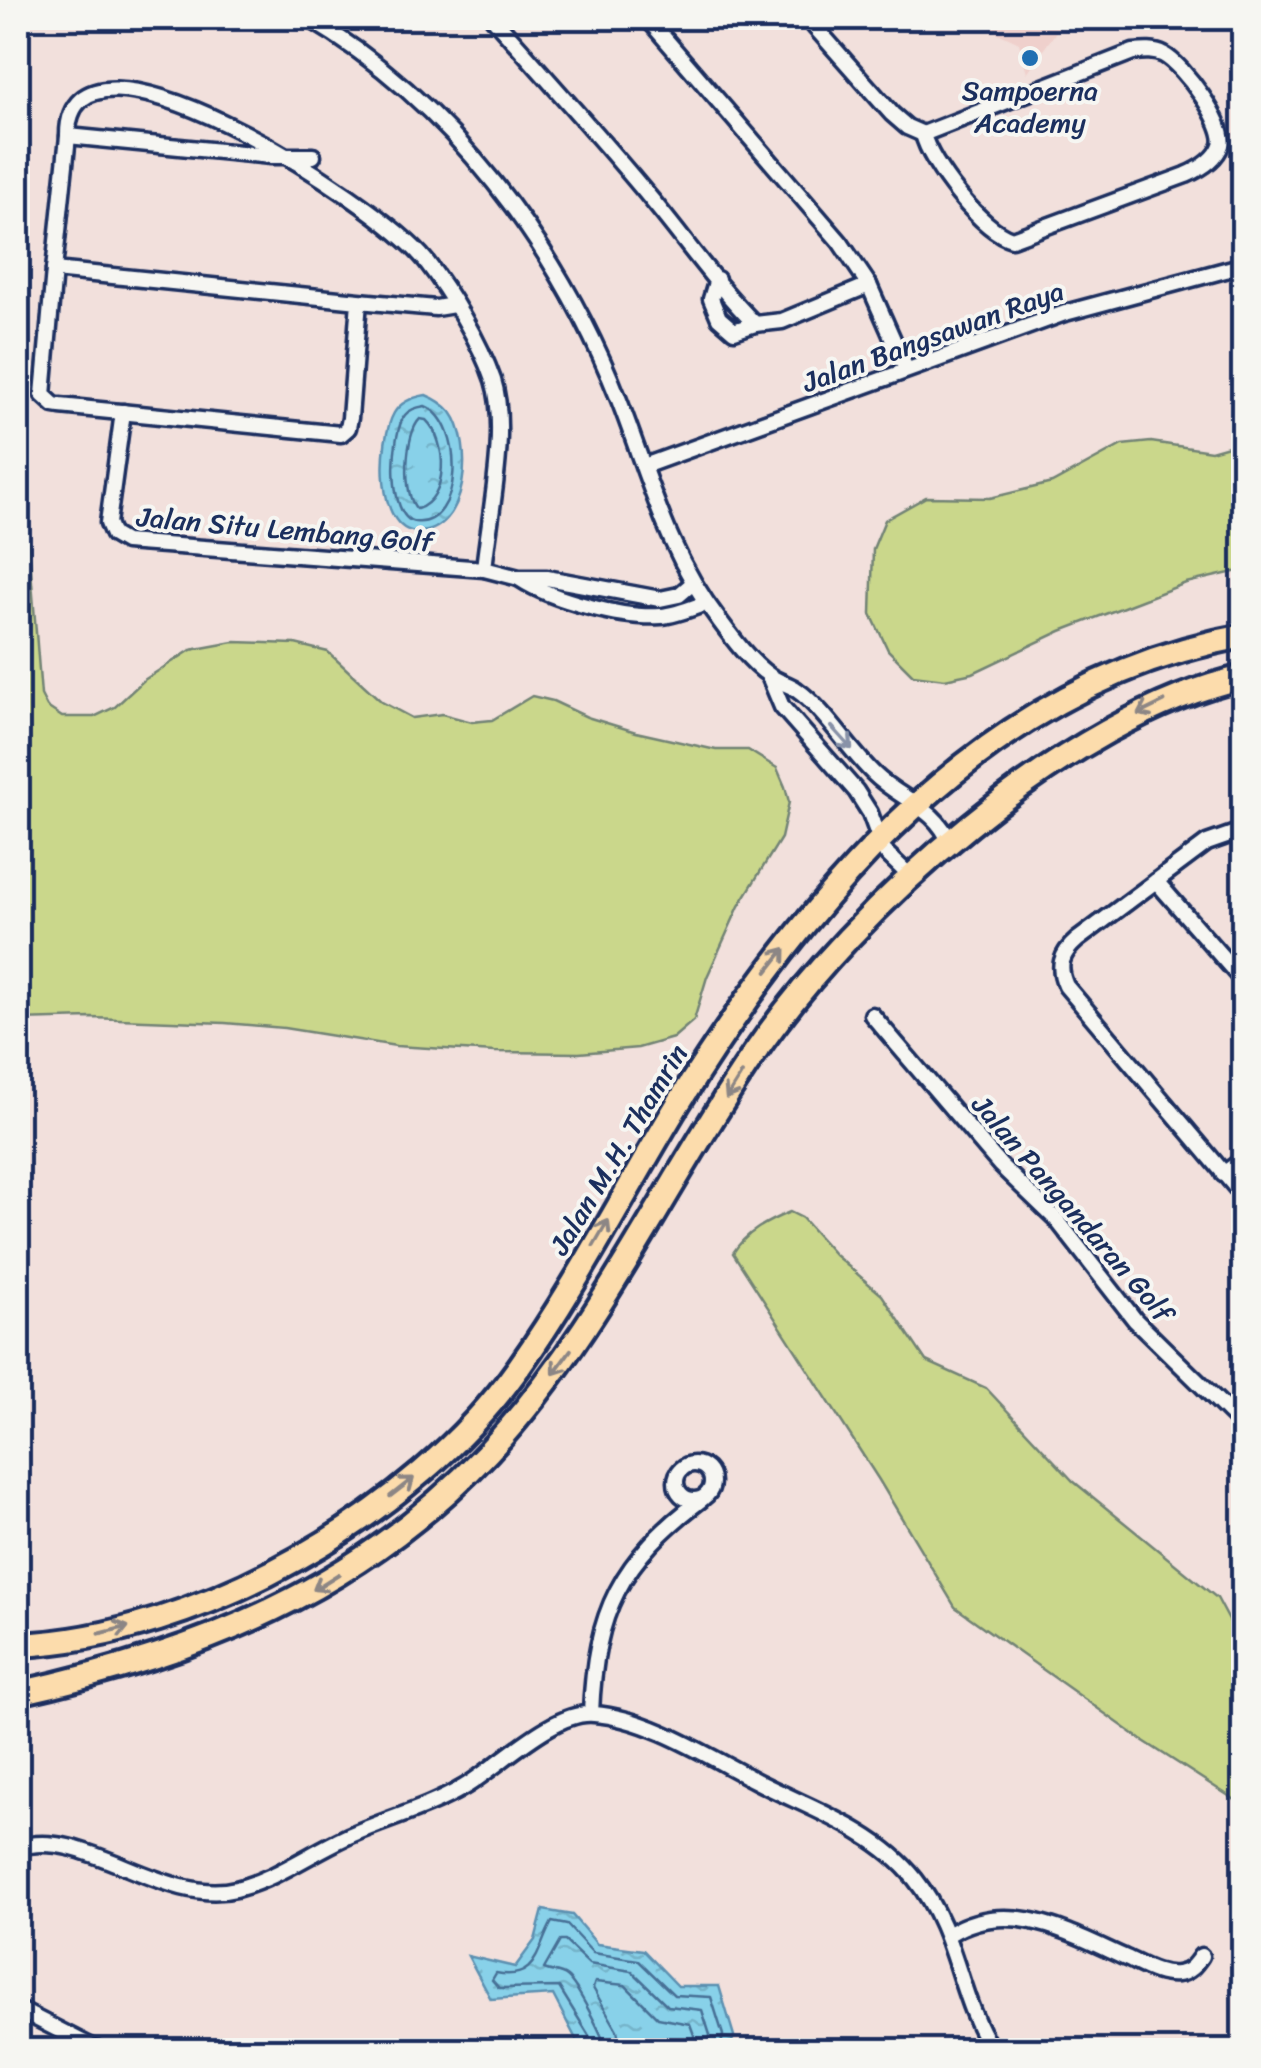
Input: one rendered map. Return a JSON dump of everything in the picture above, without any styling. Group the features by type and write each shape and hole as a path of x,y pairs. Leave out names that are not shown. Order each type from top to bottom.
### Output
{"main road":[{"name":"Jalan M.H. Thamrin","path":"18,1645 103,1633 180,1612 249,1584 298,1560 424,1470 477,1418 518,1370 679,1102 747,998 813,912 880,838 913,806 1010,730 1108,676 1244,636"},
{"path":"18,1693 170,1654 246,1624 311,1592 372,1553 431,1506 486,1454 536,1398 633,1255 755,1052 806,984 912,877 1039,773 1098,735 1162,702 1244,678"}],"street":[{"path":"308,18 368,54 445,126 503,194 582,316 679,562 706,603 769,676 782,707 856,791 891,860 912,877"},
{"path":"493,18 754,324"},
{"path":"646,18 823,221 869,285 906,369"},
{"path":"807,18 892,114 907,127 924,134 1115,57 1146,51 1165,55 1180,67 1216,122 1222,143 1211,160 1186,175 1012,238 996,233 952,184 931,157 924,134"},
{"path":"75,81 43,396 54,405 341,434 348,428 350,418 359,301"},
{"path":"68,136 271,156 314,156"},
{"path":"300,145 394,226 426,262 486,362 498,402 499,428 484,569"},
{"name":"Jalan Bangsawan Raya","path":"644,466 1066,313 1244,265"},
{"path":"54,270 436,308 454,305"},
{"path":"717,279 711,300 719,318 734,330 782,321 869,285"},
{"name":"Jalan Situ Lembang Golf","path":"123,412 108,523 118,540 484,569 660,599 679,595 693,583"},
{"name":"Jalan Situ Lembang Golf","path":"519,578 543,594 631,616 664,616 706,603"},
{"path":"605,608 612,589"},
{"path":"769,676 798,690 874,774 913,806 938,819 950,844"},
{"path":"1244,830 1207,843 1076,940 1063,953 1060,966 1066,986 1244,1197"},
{"path":"1156,881 1244,982"},
{"name":"Jalan Pangandaran Golf","path":"872,1015 1000,1165 1057,1220 1135,1320 1244,1427"},
{"path":"1223,1174 1244,1159"},
{"path":"1228,1411 1244,1401"},
{"path":"591,1713 596,1652 617,1588 645,1549 702,1499"},
{"path":"18,1848 50,1844 182,1889 234,1889 292,1866 355,1833 432,1804 465,1787 541,1732 591,1713 679,1741 818,1810 883,1848 915,1879 948,1934 968,1999 992,2050"},
{"path":"948,1934 990,1917 1017,1918 1054,1925 1160,1974 1182,1974 1201,1956"},
{"path":"18,2010 98,2050"}],"shaded area":[{"name":"Sampoerna Academy","path":"966,18 1084,18 1058,29 1027,73 1019,43"}],"green space":[{"path":"18,406 41,695 47,707 62,717 94,717 115,707 144,680 191,650 234,642 295,644 328,652 382,702 412,718 442,714 472,722 492,720 532,696 636,732 716,750 748,750 777,768 789,802 781,838 739,906 707,977 694,1020 673,1038 638,1048 579,1053 396,1046 225,1023 92,1018 18,1020"},
{"path":"1151,442 1211,451 1243,442 1243,570 1186,583 1061,631 973,673 945,679 913,675 888,650 871,614 873,549 885,520 926,497 990,498 1052,483 1122,445"},
{"path":"790,1212 802,1218 835,1255 882,1295 926,1361 986,1388 1073,1481 1217,1598 1243,1639 1243,1805 1142,1740 955,1607 879,1480 733,1253 758,1228"}],"water":[{"path":"426,395 451,412 463,444 464,464 457,503 447,518 434,528 417,532 403,527 387,500 385,442 400,405"},
{"path":"543,1910 572,1915 597,1944 643,1950 678,1986 719,1986 734,2036 729,2050 601,2050 579,2045 553,1995 491,1999 468,1956 515,1967 535,1940"}],"place":[{"name":"Sampoerna Academy","path":"1030,58"}]}
